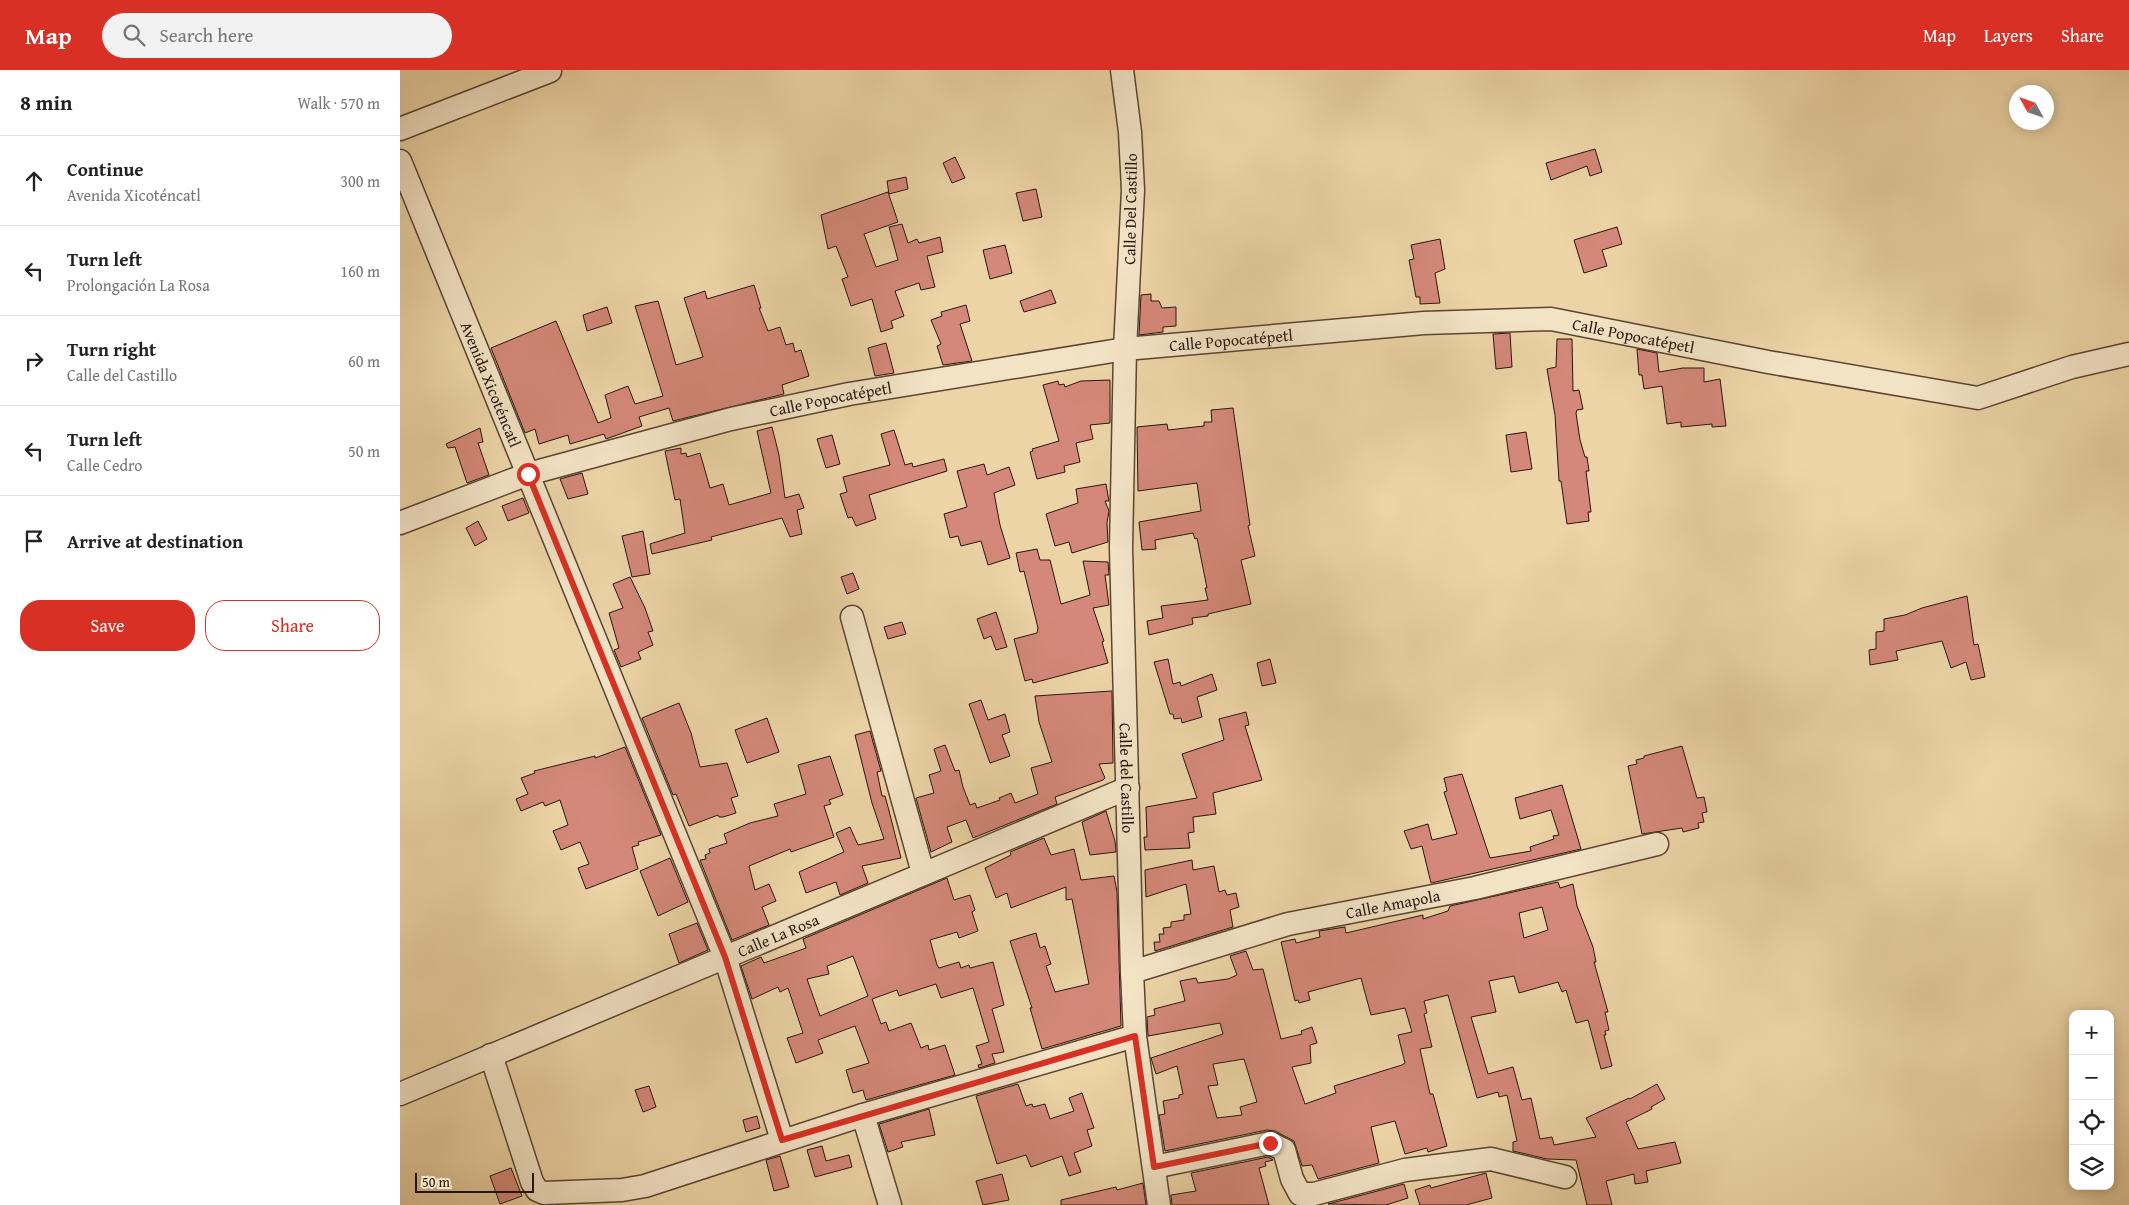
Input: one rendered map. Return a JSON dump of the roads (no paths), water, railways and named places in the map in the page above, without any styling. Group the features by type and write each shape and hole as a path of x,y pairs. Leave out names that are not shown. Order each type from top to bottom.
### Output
{"street":[{"name":"Calle Del Castillo","path":"1122,70 1130,132 1133,190 1125,349"},
{"path":"400,129 550,71"},
{"name":"Avenida Xicoténcatl","path":"400,161 725,957 782,1140"},
{"name":"Calle Popocatépetl","path":"400,523 528,474 740,417 849,394 1125,349 1424,323 1551,319 1768,362 1978,398 2072,367 2129,354"},
{"name":"Calle del Castillo","path":"1125,349 1121,548 1132,972 1135,1036 1159,1205"},
{"path":"852,618 923,873"},
{"name":"Calle La Rosa","path":"400,1094 1128,788"},
{"name":"Calle Amapola","path":"1132,972 1288,924 1475,888 1657,844"},
{"path":"491,1055 532,1182 537,1190 544,1193 622,1190 645,1186 863,1115 1135,1036"},
{"path":"863,1115 890,1205"},
{"path":"1154,1167 1270,1143 1284,1150 1292,1179 1300,1194 1314,1194 1405,1170 1491,1159 1565,1177"}]}
